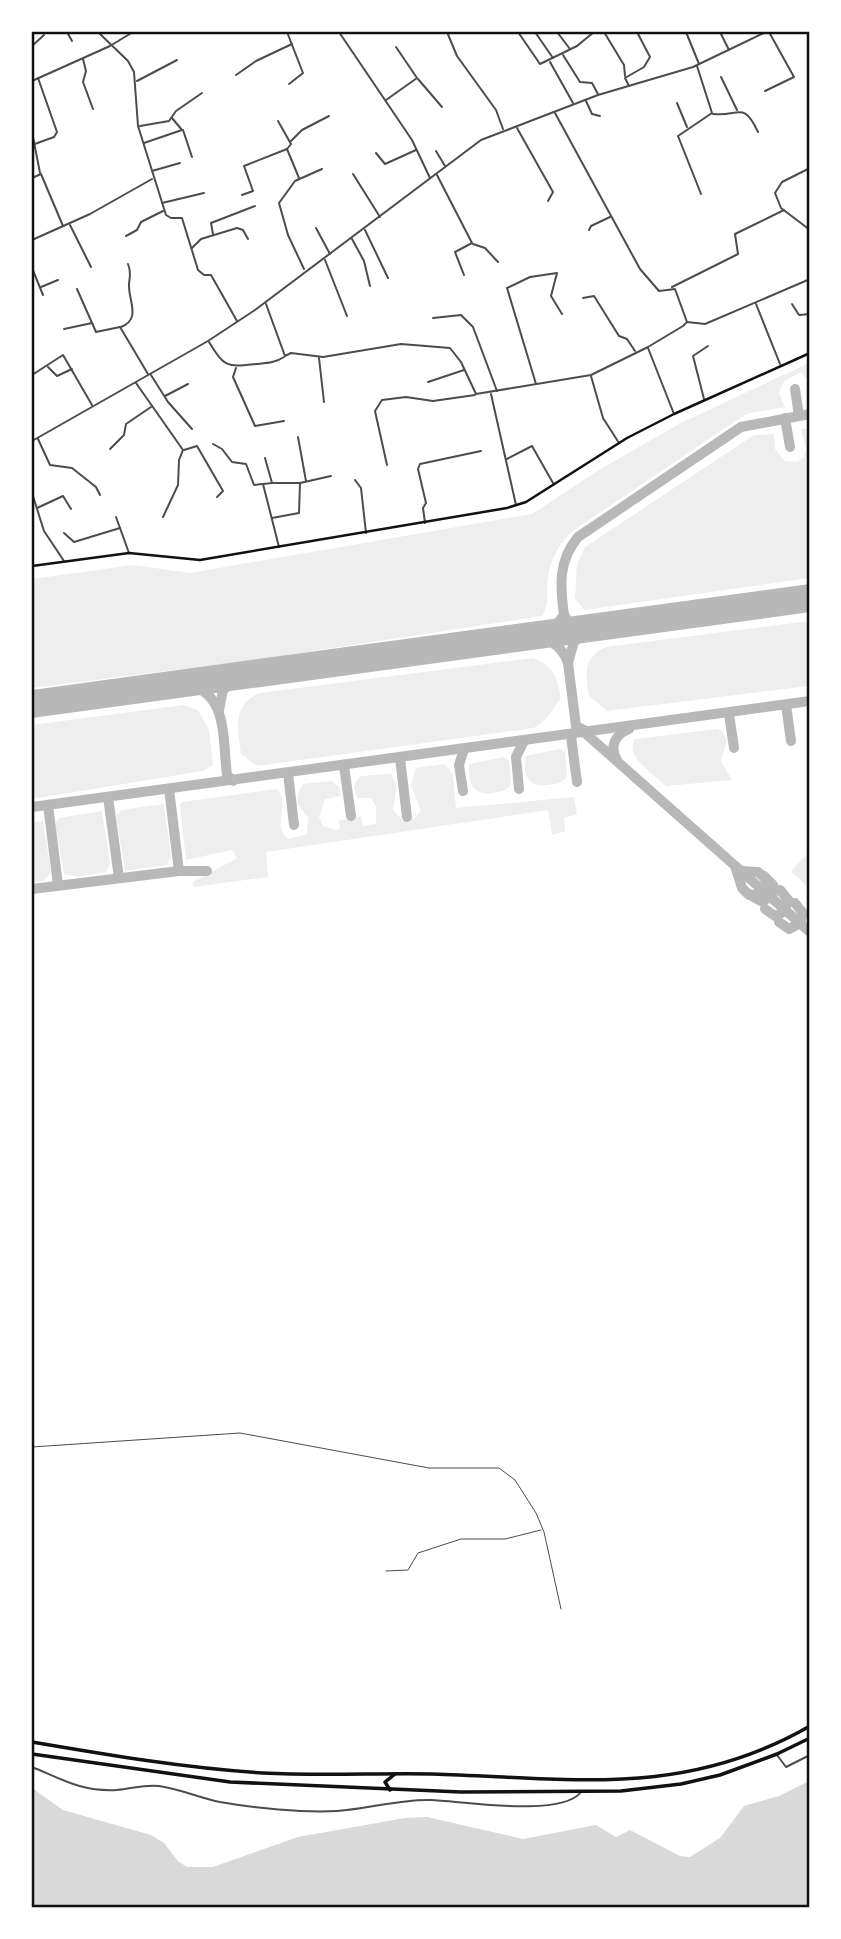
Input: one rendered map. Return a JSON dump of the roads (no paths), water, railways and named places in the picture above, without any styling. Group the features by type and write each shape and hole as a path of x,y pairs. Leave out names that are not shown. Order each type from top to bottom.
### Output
{"highway":[{"path":"32,1742 145,1761 231,1771 645,1780 726,1763 772,1746 810,1726"},
{"path":"32,1754 198,1779 390,1790 621,1791 681,1784 720,1775 810,1738"},
{"path":"390,1790 386,1780 396,1773"}],"main road":[{"path":"32,566 129,554 194,560 516,506 619,443 674,414 780,364 810,353"}],"street":[{"path":"67,32 72,41"},
{"path":"98,32 128,61 136,82 138,126 152,179 164,210 169,218 182,218 200,272 211,275 237,321"},
{"path":"32,81 110,46 133,32"},
{"path":"287,32 303,75 289,84"},
{"path":"339,32 417,150 431,179"},
{"path":"447,32 457,56 496,110 503,130"},
{"path":"518,32 539,64 571,50 594,32"},
{"path":"535,32 553,59"},
{"path":"557,32 571,50"},
{"path":"604,32 624,65 629,86"},
{"path":"625,77 644,67 649,59 637,32"},
{"path":"686,32 712,113"},
{"path":"720,32 730,51"},
{"path":"32,441 208,341 265,303 305,270 331,255 474,144 503,130 598,95 698,65 768,32 794,77 765,91"},
{"path":"32,46 44,35"},
{"path":"236,75 256,61 292,44"},
{"path":"396,47 417,78 442,107"},
{"path":"563,54 580,82 592,83 598,95"},
{"path":"83,58 86,71 83,82 93,109"},
{"path":"136,82 177,60"},
{"path":"550,61 574,104"},
{"path":"721,77 737,111"},
{"path":"32,145 54,136 57,132 38,78"},
{"path":"385,100 417,78"},
{"path":"138,126 172,118 177,109 202,93"},
{"path":"585,100 592,114 600,116"},
{"path":"677,103 687,128"},
{"path":"701,194 678,138 687,128 712,113 737,111 750,116 758,132"},
{"path":"555,112 628,251 657,289 662,291 672,287 738,254 735,234 784,210"},
{"path":"290,142 302,130 329,116"},
{"path":"172,118 182,130 192,157"},
{"path":"242,195 253,191 244,166 291,146 278,121"},
{"path":"517,127 553,192 548,201"},
{"path":"143,143 182,130"},
{"path":"32,132 36,143 36,161 63,227"},
{"path":"287,149 299,179"},
{"path":"376,153 385,164 417,150"},
{"path":"436,151 446,167"},
{"path":"151,171 180,163"},
{"path":"810,168 778,187 776,198 784,210 810,230"},
{"path":"305,270 288,235 279,203 295,181 322,169"},
{"path":"32,178 41,174"},
{"path":"353,174 380,218"},
{"path":"437,174 472,243 485,248 498,262"},
{"path":"32,240 70,224 152,179"},
{"path":"161,203 204,193"},
{"path":"213,235 211,223 255,205"},
{"path":"126,236 137,230 141,222 164,210"},
{"path":"589,230 591,226 611,217"},
{"path":"70,224 91,267"},
{"path":"191,249 201,239 239,228 248,239"},
{"path":"316,228 331,255"},
{"path":"365,229 388,278"},
{"path":"352,238 364,261 370,286"},
{"path":"464,275 455,252 472,243"},
{"path":"325,259 347,316"},
{"path":"77,289 99,334 120,327 128,323 133,315 129,285 132,275 128,264"},
{"path":"32,268 43,295"},
{"path":"537,385 507,288 530,277 557,273 551,296 562,314"},
{"path":"387,465 375,411 382,400 406,397 433,401 498,393 591,375 648,347 687,322 705,324 810,279"},
{"path":"40,287 58,280"},
{"path":"672,287 683,305 687,322"},
{"path":"583,298 594,296 619,336 627,339 635,352"},
{"path":"755,302 780,364"},
{"path":"265,303 285,356"},
{"path":"792,304 799,315 810,314"},
{"path":"433,318 461,315 472,325 498,393"},
{"path":"64,329 93,323"},
{"path":"120,327 164,396 192,429"},
{"path":"208,341 222,361 236,368 274,362 292,353 319,357 397,344 450,348 465,370 476,394"},
{"path":"704,399 693,356 708,346"},
{"path":"648,347 674,414"},
{"path":"47,367 46,363 61,354 92,406"},
{"path":"319,357 324,402"},
{"path":"47,367 57,376 72,369"},
{"path":"32,375 47,367"},
{"path":"236,368 233,377 255,426 284,421"},
{"path":"428,382 465,370"},
{"path":"591,375 603,418 619,443"},
{"path":"135,382 183,450 179,460 178,485 163,517"},
{"path":"164,396 188,384"},
{"path":"491,393 516,506"},
{"path":"110,449 124,435 126,424 152,406"},
{"path":"298,437 307,482"},
{"path":"37,438 50,465 72,468 96,487 100,495"},
{"path":"213,444 222,449 232,462 246,464 256,486 300,483 331,476"},
{"path":"183,450 197,446 223,491 217,497"},
{"path":"506,459 532,446 554,484"},
{"path":"425,523 423,509 426,503 418,469 420,464 481,451"},
{"path":"265,458 272,483"},
{"path":"355,481 362,490 366,533"},
{"path":"271,518 299,513 300,483"},
{"path":"263,484 279,547"},
{"path":"32,493 44,531 64,562"},
{"path":"37,508 63,496 71,509"},
{"path":"116,517 129,554"},
{"path":"64,533 74,542 120,528"},
{"path":"776,1754 786,1767 810,1755"},
{"path":"32,1767 57,1781 83,1787 114,1790 155,1785 221,1802 335,1811 393,1802 432,1800 495,1807 536,1805 573,1800 581,1791"}],"lane":[{"path":"32,1447 240,1433 429,1468 495,1466 515,1480 543,1529 561,1609"},
{"path":"386,1571 408,1570 418,1553 461,1539 508,1539 543,1529"}]}
